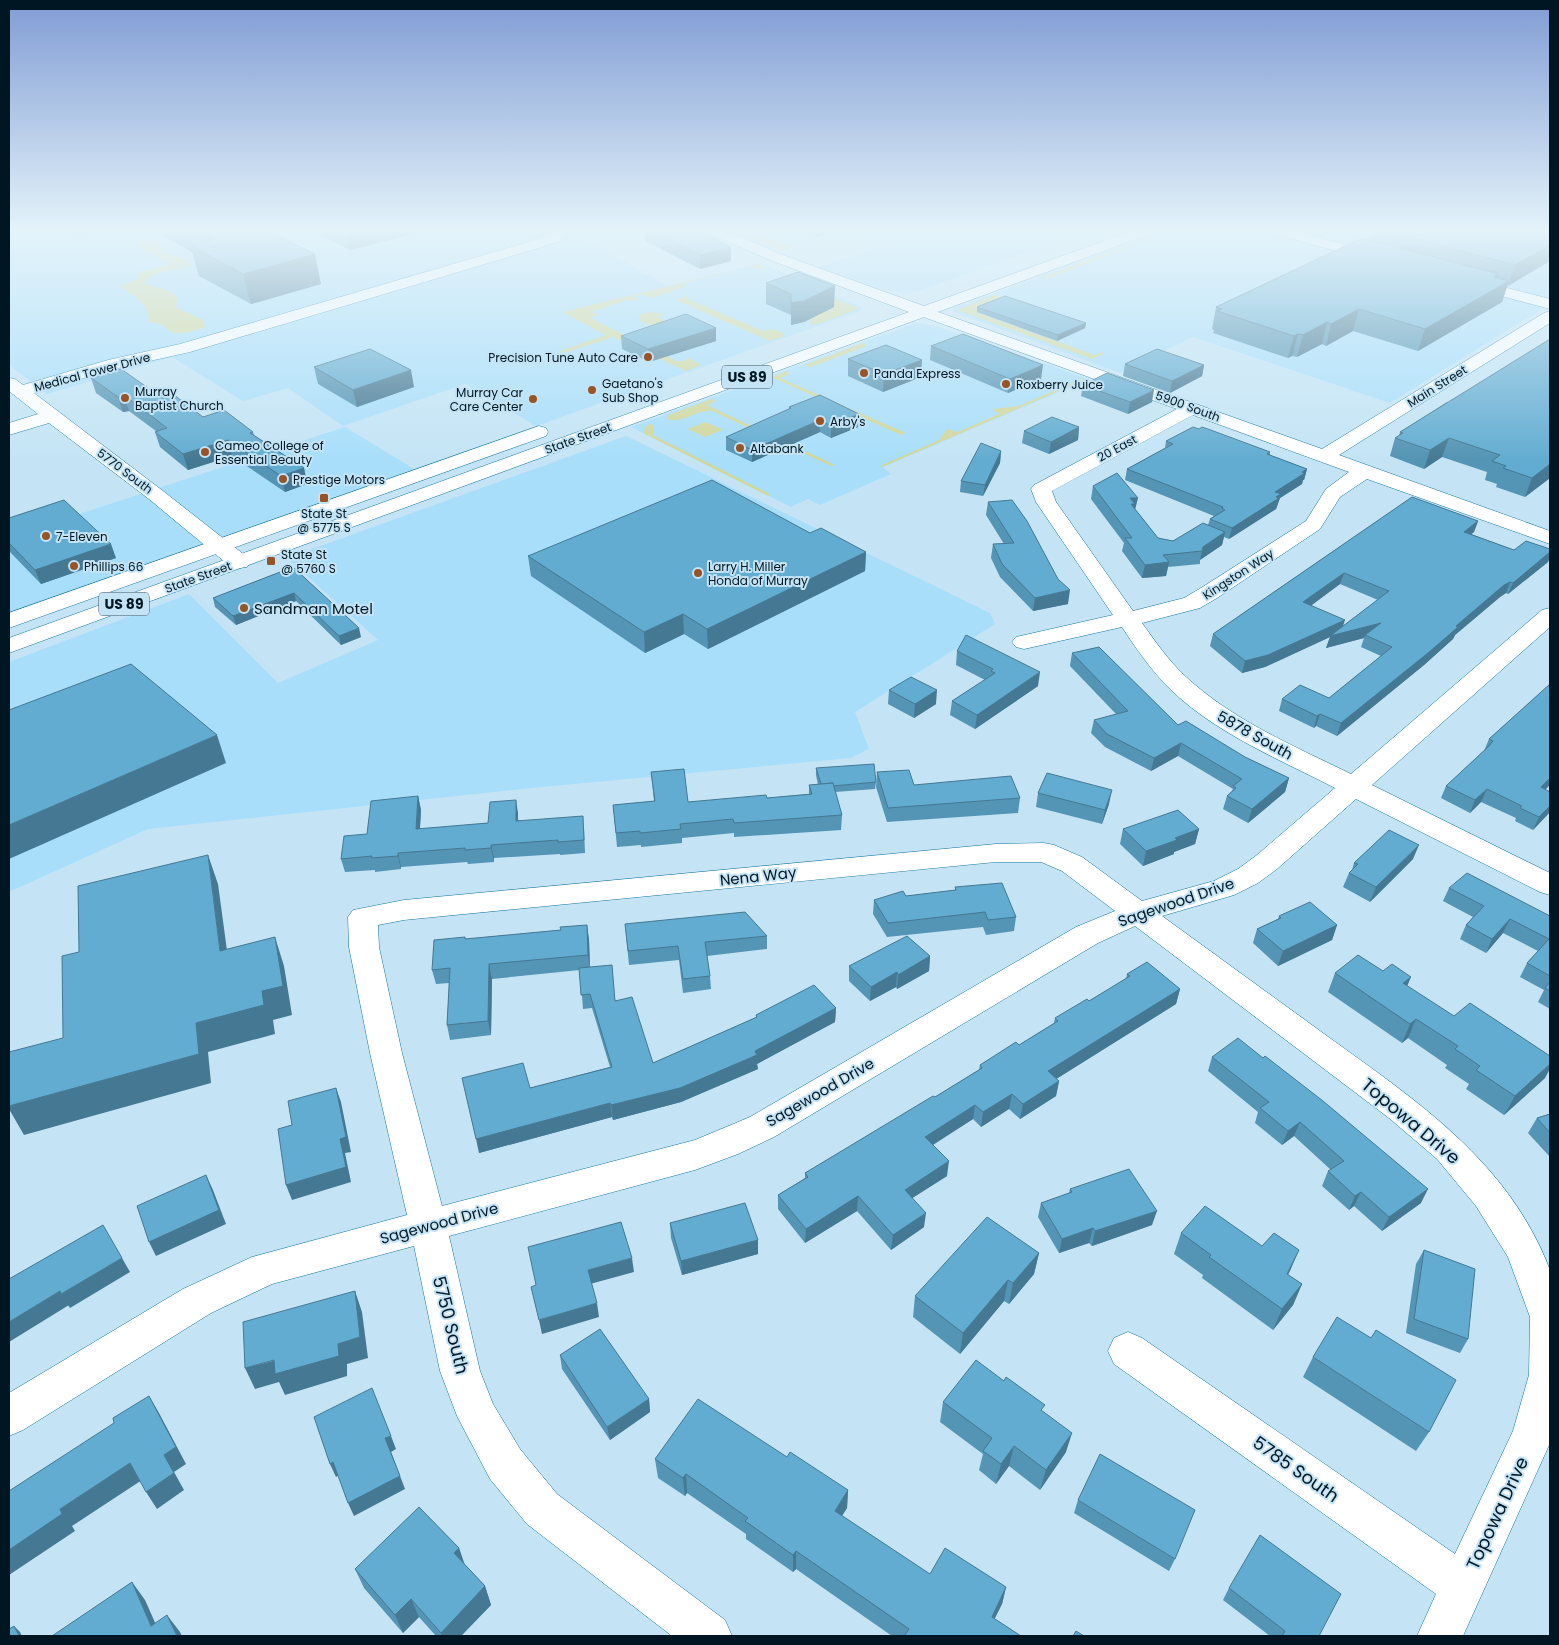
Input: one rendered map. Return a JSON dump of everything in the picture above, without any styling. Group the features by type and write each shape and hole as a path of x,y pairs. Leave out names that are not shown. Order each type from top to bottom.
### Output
{"street":[{"name":"Medical Tower Drive","path":"15,387 201,343 324,307"},
{"name":"US 89","path":"747,358 890,307"},
{"name":"State Street","path":"9,646 239,562 917,307"},
{"name":"5900 South","path":"931,307 1193,408 1550,538"},
{"name":"Main Street","path":"1325,456 1550,316"},
{"name":"5770 South","path":"15,387 156,494 239,562"},
{"name":"20 East","path":"1042,489 1193,408"},
{"path":"9,429 52,416"},
{"name":"State Street","path":"9,621 559,425"},
{"name":"Kingston Way","path":"1024,642 1192,603 1209,594 1313,525 1336,490 1365,471"},
{"name":"5878 South","path":"1042,489 1046,502 1167,674 1192,696 1221,717 1261,740 1550,885"},
{"name":"Sagewood Drive","path":"9,1416 169,1318 229,1285 265,1269 726,1144 770,1122 1087,935 1136,912 1224,888 1248,876 1267,862 1550,615"},
{"name":"Nena Way","path":"363,916 404,910 996,852 1030,851 1058,856 1072,864 1136,912"},
{"name":"Topowa Drive","path":"1136,912 1393,1102 1449,1149 1489,1195 1524,1250 1549,1317 1549,1375 1533,1435 1440,1636"},
{"name":"5750 South","path":"363,916 364,948 386,1053 460,1371 477,1416 505,1464 542,1508 709,1636"},
{"name":"5785 South","path":"1128,1351 1463,1586"}],"shaded area":[{"path":"9,307 863,308 860,311 536,426 465,384 343,426 288,388 243,401 172,357 47,394 9,365"},
{"path":"1546,307 1390,403 1193,337 1120,373 952,311 955,308"},
{"path":"916,323 936,326 1089,379 883,467 891,474 820,505 808,499 791,507 631,427"},
{"path":"345,427 414,469 9,612 9,537"},
{"path":"626,436 990,613 995,624 855,712 869,749 851,758 521,789 148,829 9,892 9,662 189,594 278,683 378,640 287,558"}],"green space":[{"path":"145,307 175,307 203,320 205,327 183,333 172,332 165,325 149,322"},
{"path":"583,307 607,307 591,312 599,314 590,318 677,361 684,361 689,358 701,365 686,371 613,337 564,353 560,351 606,335 562,312"},
{"path":"692,307 706,307 763,331 773,329 785,334 770,341"},
{"path":"833,307 855,307 858,309 821,323 809,325 809,316 834,308"},
{"path":"965,307 989,307 978,313 1095,355 1102,352 1105,353 1092,359 957,310"},
{"path":"649,312 666,314 658,316 667,322 651,326 639,320 640,315"},
{"path":"863,343 867,346 811,367 804,365"},
{"path":"787,371 790,374 780,378 906,433 901,435 771,377"},
{"path":"1082,379 1085,380 882,467 880,466 939,440 947,429 958,432 999,414 993,409 1018,406"},
{"path":"711,399 717,401 707,405 835,465 831,466 712,411 700,412 677,420 666,418 669,415"},
{"path":"705,422 722,430 705,437 688,429"},
{"path":"651,424 654,426 653,435 770,494 768,496 643,433 647,425"}],"building":[{"path":"977,307 1037,307 1086,323 1058,335"},
{"path":"1216,307 1464,307 1425,329 1359,309 1331,324 1327,322 1303,335 1298,334 1294,336 1217,311 1222,309"},
{"path":"686,314 716,328 648,349 621,336"},
{"path":"963,334 1043,365 1010,379 931,346"},
{"path":"1550,339 1550,464 1532,478 1503,468 1506,466 1492,461 1500,455 1449,438 1430,450 1395,438 1403,433 1400,432"},
{"path":"886,345 922,360 884,374 848,359"},
{"path":"370,349 411,370 353,390 314,367"},
{"path":"1157,349 1204,365 1172,381 1125,364"},
{"path":"121,369 154,392 165,388 203,417 224,410 253,432 250,433 304,468 281,476 228,440 183,454 155,432 167,428 124,395 118,397 91,378"},
{"path":"1107,373 1154,390 1130,402 1083,385"},
{"path":"820,395 859,414 831,426 820,420 752,450 726,437 791,408 789,407"},
{"path":"1052,417 1079,427 1051,442 1024,431"},
{"path":"1193,427 1208,429 1270,452 1267,454 1307,469 1302,472 1305,473 1275,492 1281,494 1276,497 1279,498 1232,528 1210,519 1225,510 1223,507 1127,469 1173,444 1166,441"},
{"path":"981,443 1001,451 985,485 961,481"},
{"path":"1117,473 1138,498 1130,498 1135,504 1131,504 1158,538 1173,541 1203,523 1225,532 1203,547 1202,551 1163,555 1169,562 1145,565 1125,538 1132,538 1093,486"},
{"name":"Larry H. Miller Honda of Murray","path":"712,480 810,533 821,528 866,552 707,629 683,614 644,632 528,556"},
{"path":"1412,497 1478,521 1464,532 1514,550 1526,541 1550,549 1550,552 1513,583 1510,582 1504,585 1428,653 1341,723 1320,714 1317,716 1282,699 1300,685 1329,698 1392,647 1365,635 1381,623 1330,636 1389,591 1344,573 1303,602 1345,620 1268,655 1245,661 1213,634"},
{"path":"64,500 111,544 35,570 9,543 9,518"},
{"path":"1012,500 1027,521 1058,579 1070,590 1035,598 1002,564 993,544 1014,543 988,502"},
{"path":"293,567 359,628 339,636 294,593 233,616 213,598"},
{"path":"966,635 1040,672 977,715 952,701 995,673 991,671 993,669 957,651"},
{"path":"1099,647 1178,725 1186,721 1245,757 1289,778 1252,809 1227,796 1236,788 1233,786 1242,779 1181,743 1154,758 1107,734 1094,720 1128,711 1072,653"},
{"path":"131,664 217,735 9,825 9,710"},
{"path":"911,677 937,690 915,704 889,690"},
{"path":"1550,684 1550,778 1541,787 1550,792 1550,806 1539,817 1520,808 1522,806 1487,789 1475,800 1446,786 1489,746 1493,741 1489,739"},
{"path":"874,764 876,782 833,786 833,783 821,784 816,768"},
{"path":"684,769 688,802 766,795 767,798 812,794 809,785 833,783 842,815 734,823 733,819 680,824 681,829 616,833 613,805 655,801 651,772"},
{"path":"909,770 914,785 1011,776 1020,798 888,808 877,772"},
{"path":"1047,773 1112,790 1105,810 1038,793"},
{"path":"418,796 416,829 488,823 490,802 516,800 516,821 583,816 584,840 491,845 491,848 465,850 465,848 398,853 398,856 341,859 344,836 367,834 371,801"},
{"path":"1178,810 1199,829 1175,838 1177,840 1146,851 1123,829"},
{"path":"1389,830 1419,845 1376,887 1349,873 1358,864 1354,863"},
{"path":"208,855 220,951 275,937 283,986 262,991 264,1005 196,1023 199,1054 9,1106 9,1052 63,1038 62,956 79,952 78,886"},
{"path":"1467,873 1550,916 1550,976 1527,963 1549,939 1510,919 1492,939 1466,925 1484,906 1449,888"},
{"path":"1002,883 1016,917 988,920 985,912 888,923 874,900 903,891 906,896 956,890 955,887"},
{"path":"1310,902 1337,925 1283,951 1257,929 1281,918 1279,916"},
{"path":"745,912 767,936 705,942 710,976 683,979 678,946 628,951 625,924"},
{"path":"587,925 588,955 489,964 488,1021 447,1025 450,968 432,970 434,940 561,930 560,927"},
{"path":"907,936 930,956 898,975 897,972 871,987 849,966"},
{"path":"1358,955 1383,971 1392,964 1411,977 1403,983 1454,1016 1470,1003 1550,1056 1550,1064 1515,1096 1476,1070 1480,1066 1455,1049 1458,1046 1416,1019 1410,1024 1335,973"},
{"path":"1147,962 1180,989 1048,1071 1059,1081 1023,1104 1012,1094 983,1112 975,1105 925,1137 949,1161 905,1190 926,1213 893,1235 858,1196 806,1229 778,1195 808,1177 805,1173 933,1096 935,1097 982,1068 980,1065 1016,1042 1019,1045 1058,1021 1055,1018 1087,999 1089,1001 1130,976 1127,974"},
{"path":"612,965 615,1001 632,997 653,1063 757,1017 756,1015 814,985 836,1008 755,1051 757,1055 680,1088 611,1105 610,1103 476,1139 462,1078 523,1063 530,1088 612,1067 590,994 581,995 579,968"},
{"path":"1550,982 1550,991 1545,988"},
{"path":"1238,1038 1263,1058 1265,1056 1323,1101 1428,1189 1389,1217 1361,1192 1355,1196 1328,1171 1344,1161 1300,1122 1288,1131 1260,1108 1269,1102 1212,1057"},
{"path":"336,1088 346,1137 340,1139 346,1167 286,1185 278,1129 292,1125 288,1101"},
{"path":"1550,1114 1550,1133 1537,1118"},
{"path":"1129,1169 1157,1211 1095,1231 1093,1228 1062,1239 1041,1203 1072,1192 1070,1189"},
{"path":"206,1175 219,1210 149,1242 137,1206"},
{"path":"745,1203 758,1240 681,1261 670,1223"},
{"path":"1205,1206 1262,1246 1274,1233 1299,1250 1287,1274 1302,1284 1282,1309 1209,1257 1211,1255 1181,1233"},
{"path":"987,1217 1039,1253 1013,1283 1008,1280 963,1333 915,1296"},
{"path":"621,1222 632,1258 588,1270 597,1303 539,1320 531,1287 536,1285 528,1247"},
{"path":"103,1225 122,1258 61,1294 60,1291 9,1322 9,1279"},
{"path":"1424,1250 1475,1269 1468,1339 1414,1319"},
{"path":"355,1291 360,1337 338,1344 339,1356 275,1374 274,1360 245,1368 243,1322"},
{"path":"1337,1317 1371,1338 1376,1330 1456,1380 1429,1432 1313,1357"},
{"path":"600,1329 649,1399 607,1427 560,1355"},
{"path":"976,1360 1004,1381 1006,1377 1045,1405 1041,1410 1072,1433 1046,1470 1014,1446 1001,1464 983,1451 992,1438 943,1402"},
{"path":"372,1388 391,1436 385,1438 400,1476 348,1503 333,1462 330,1464 314,1417"},
{"path":"149,1396 176,1447 164,1455 174,1473 146,1492 130,1463 60,1509 62,1514 9,1550 9,1491 114,1423 113,1418"},
{"path":"698,1399 787,1457 790,1452 848,1490 835,1511 930,1574 945,1548 1006,1587 992,1617 1021,1636 907,1636 905,1635 909,1629 796,1551 793,1555 745,1521 748,1518 686,1474 683,1478 655,1459"},
{"path":"1100,1454 1195,1510 1175,1559 1078,1500"},
{"path":"419,1507 459,1548 454,1553 485,1586 441,1633 411,1599 395,1615 355,1569"},
{"path":"1260,1535 1341,1594 1319,1636 1282,1636 1285,1631 1229,1588"},
{"path":"132,1582 151,1626 167,1615 177,1636 52,1636"},
{"path":"14,1626 19,1636 9,1636 9,1629"},
{"path":"1076,1631 1084,1636 1073,1636"}],"place":[{"name":"Precision Tune Auto Care","path":"648,357"},
{"name":"Panda Express","path":"864,373"},
{"name":"Roxberry Juice","path":"1006,384"},
{"name":"Gaetano's Sub Shop","path":"592,390"},
{"name":"Murray Baptist Church","path":"125,398"},
{"name":"Murray Car Care Center","path":"533,399"},
{"name":"Arby's","path":"820,421"},
{"name":"Altabank","path":"740,448"},
{"name":"Cameo College of Essential Beauty","path":"205,452"},
{"name":"Prestige Motors","path":"283,479"},
{"name":"State St @ 5775 S","path":"324,498"},
{"name":"7-Eleven","path":"46,536"},
{"name":"State St @ 5760 S","path":"271,561"},
{"name":"Phillips 66","path":"74,566"},
{"name":"Larry H. Miller Honda of Murray","path":"698,573"},
{"name":"Sandman Motel","path":"244,608"}]}
